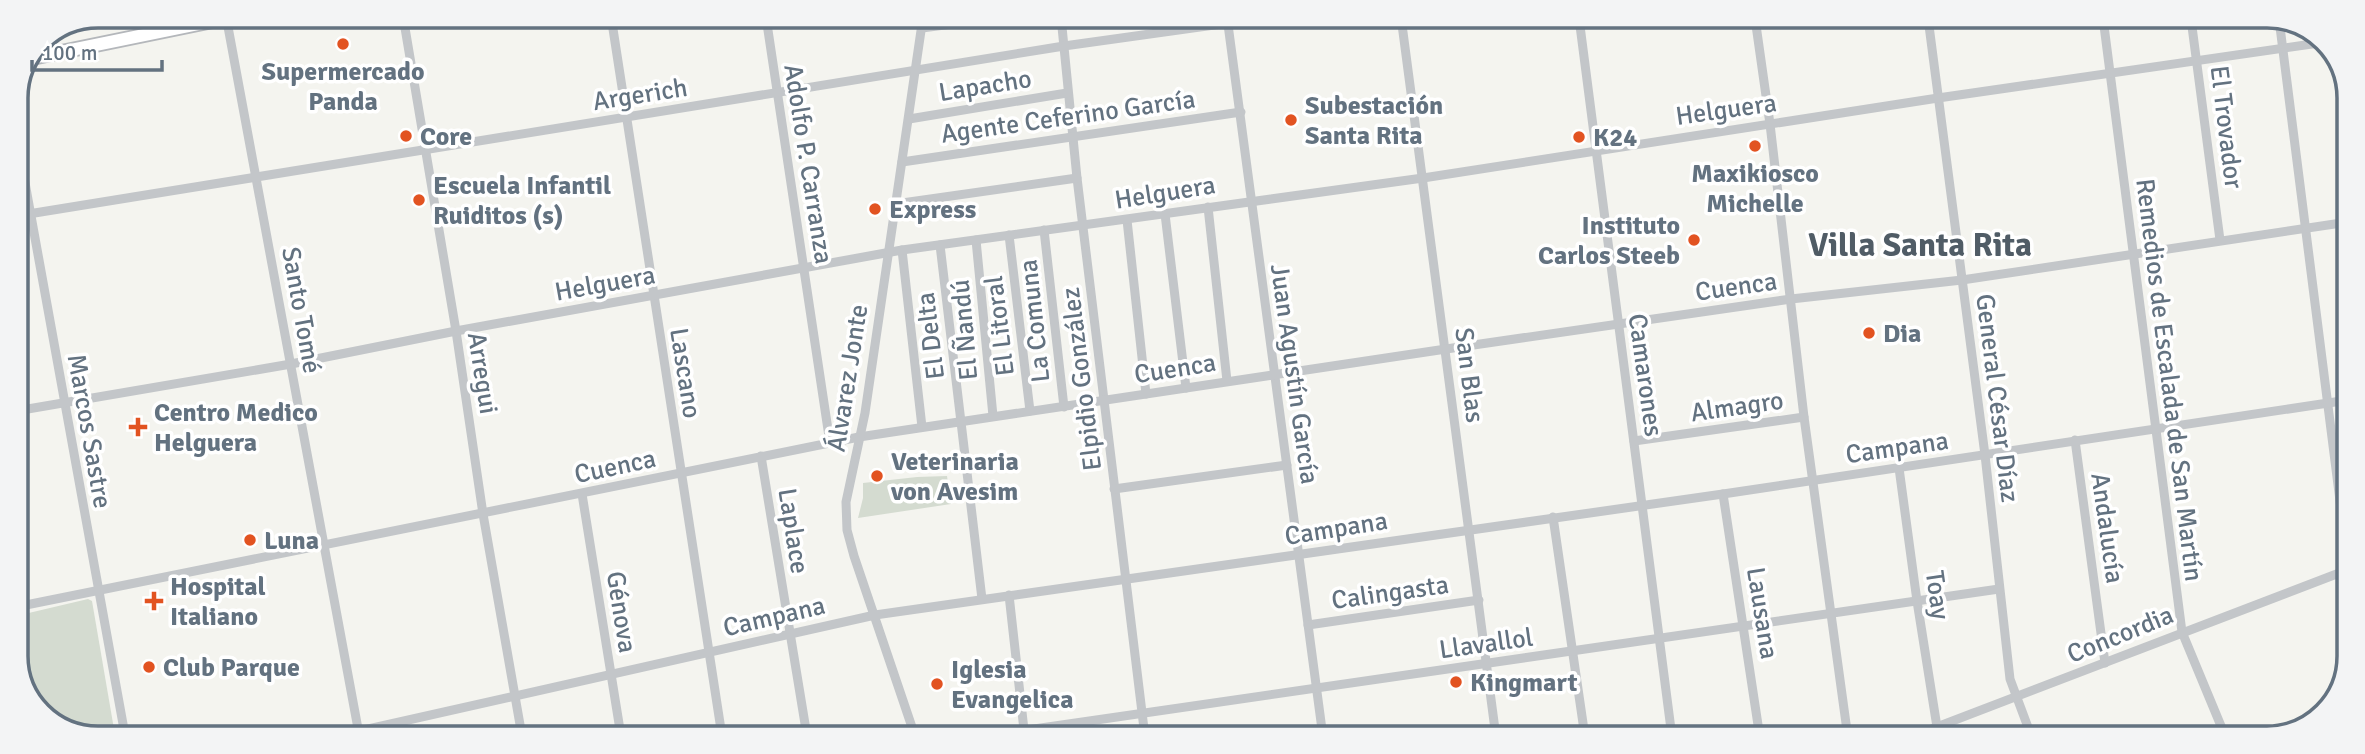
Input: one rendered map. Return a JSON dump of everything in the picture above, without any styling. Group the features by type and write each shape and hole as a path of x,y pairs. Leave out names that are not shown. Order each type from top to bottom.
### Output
{"main road":[{"path":"42,56 177,28"}],"street":[{"name":"Santo Tomé","path":"232,28 357,726"},
{"name":"Arregui","path":"405,28 456,331 483,514 521,726"},
{"name":"Lascano","path":"613,28 720,726"},
{"name":"Adolfo P. Carranza","path":"768,28 830,443"},
{"name":"Álvarez Jonte","path":"912,726 854,556 846,520 847,499 859,437 922,28"},
{"name":"Elpidio González","path":"1062,28 1067,93 1143,726"},
{"name":"Argerich","path":"28,214 1182,28"},
{"name":"Juan Agustín García","path":"1229,28 1322,726"},
{"name":"San Blas","path":"1402,28 1495,726"},
{"name":"Camarones","path":"1581,28 1670,726"},
{"path":"1756,28 1804,417 1846,726"},
{"name":"General César Díaz","path":"1929,28 1985,455 2010,679 2027,726"},
{"name":"Remedios de Escalada de San Martín","path":"2104,28 2182,632 2222,726"},
{"name":"El Trovador","path":"2192,28 2220,240"},
{"path":"2280,29 2337,475"},
{"name":"Helguera","path":"28,409 290,364 902,250 1423,178 1597,149 2312,44"},
{"name":"Lapacho","path":"909,118 1067,93"},
{"name":"Agente Ceferino García","path":"902,162 1241,112"},
{"path":"895,204 1077,178"},
{"name":"Marcos Sastre","path":"28,197 123,726"},
{"path":"1208,207 1227,381"},
{"path":"1165,214 1186,388"},
{"path":"1127,220 1146,394"},
{"name":"Cuenca","path":"28,605 859,437 1791,299 1962,279 2337,224"},
{"name":"La Comuna","path":"1044,230 1064,407"},
{"name":"El Litoral","path":"1009,235 1030,411"},
{"name":"El Ñandú","path":"976,240 993,416"},
{"name":"El Delta","path":"940,245 982,599"},
{"path":"902,250 922,427"},
{"name":"Campana","path":"386,726 516,694 875,614 1298,556 2337,402"},
{"name":"Almagro","path":"1634,441 1804,417"},
{"name":"Andalucía","path":"2075,440 2105,663"},
{"name":"Laplace","path":"761,456 805,726"},
{"path":"1114,489 1287,465"},
{"name":"Toay","path":"1899,468 1937,726"},
{"name":"Génova","path":"582,494 619,726"},
{"name":"Lausana","path":"1723,494 1758,726"},
{"path":"1553,517 1584,726"},
{"name":"Concordia","path":"1940,726 2337,574"},
{"name":"Llavallol","path":"1052,726 1999,589"},
{"path":"1009,595 1024,726"},
{"name":"Calingasta","path":"1308,625 1479,600"}],"shaded area":[{"path":"947,476 951,504 858,518 863,498 863,483"},
{"path":"88,599 92,601 113,726 71,721 42,699 29,670 28,613"}],"place":[{"name":"Supermercado Panda","path":"343,44"},
{"name":"Subestación Santa Rita","path":"1291,120"},
{"name":"Core","path":"406,136"},
{"name":"K24","path":"1579,137"},
{"name":"Maxikiosco Michelle","path":"1755,146"},
{"name":"Escuela Infantil Ruiditos (s)","path":"419,200"},
{"name":"Express","path":"875,209"},
{"name":"Instituto Carlos Steeb","path":"1694,240"},
{"name":"Dia","path":"1869,333"},
{"name":"Centro Medico Helguera","path":"138,427"},
{"name":"Veterinaria von Avesim","path":"877,476"},
{"name":"Luna","path":"250,540"},
{"name":"Hospital Italiano","path":"154,601"},
{"name":"Club Parque","path":"149,667"},
{"name":"Kingmart","path":"1456,682"},
{"name":"Iglesia Evangelica","path":"937,684"}],"district":[{"name":"Villa Santa Rita","path":"1920,244"}]}
